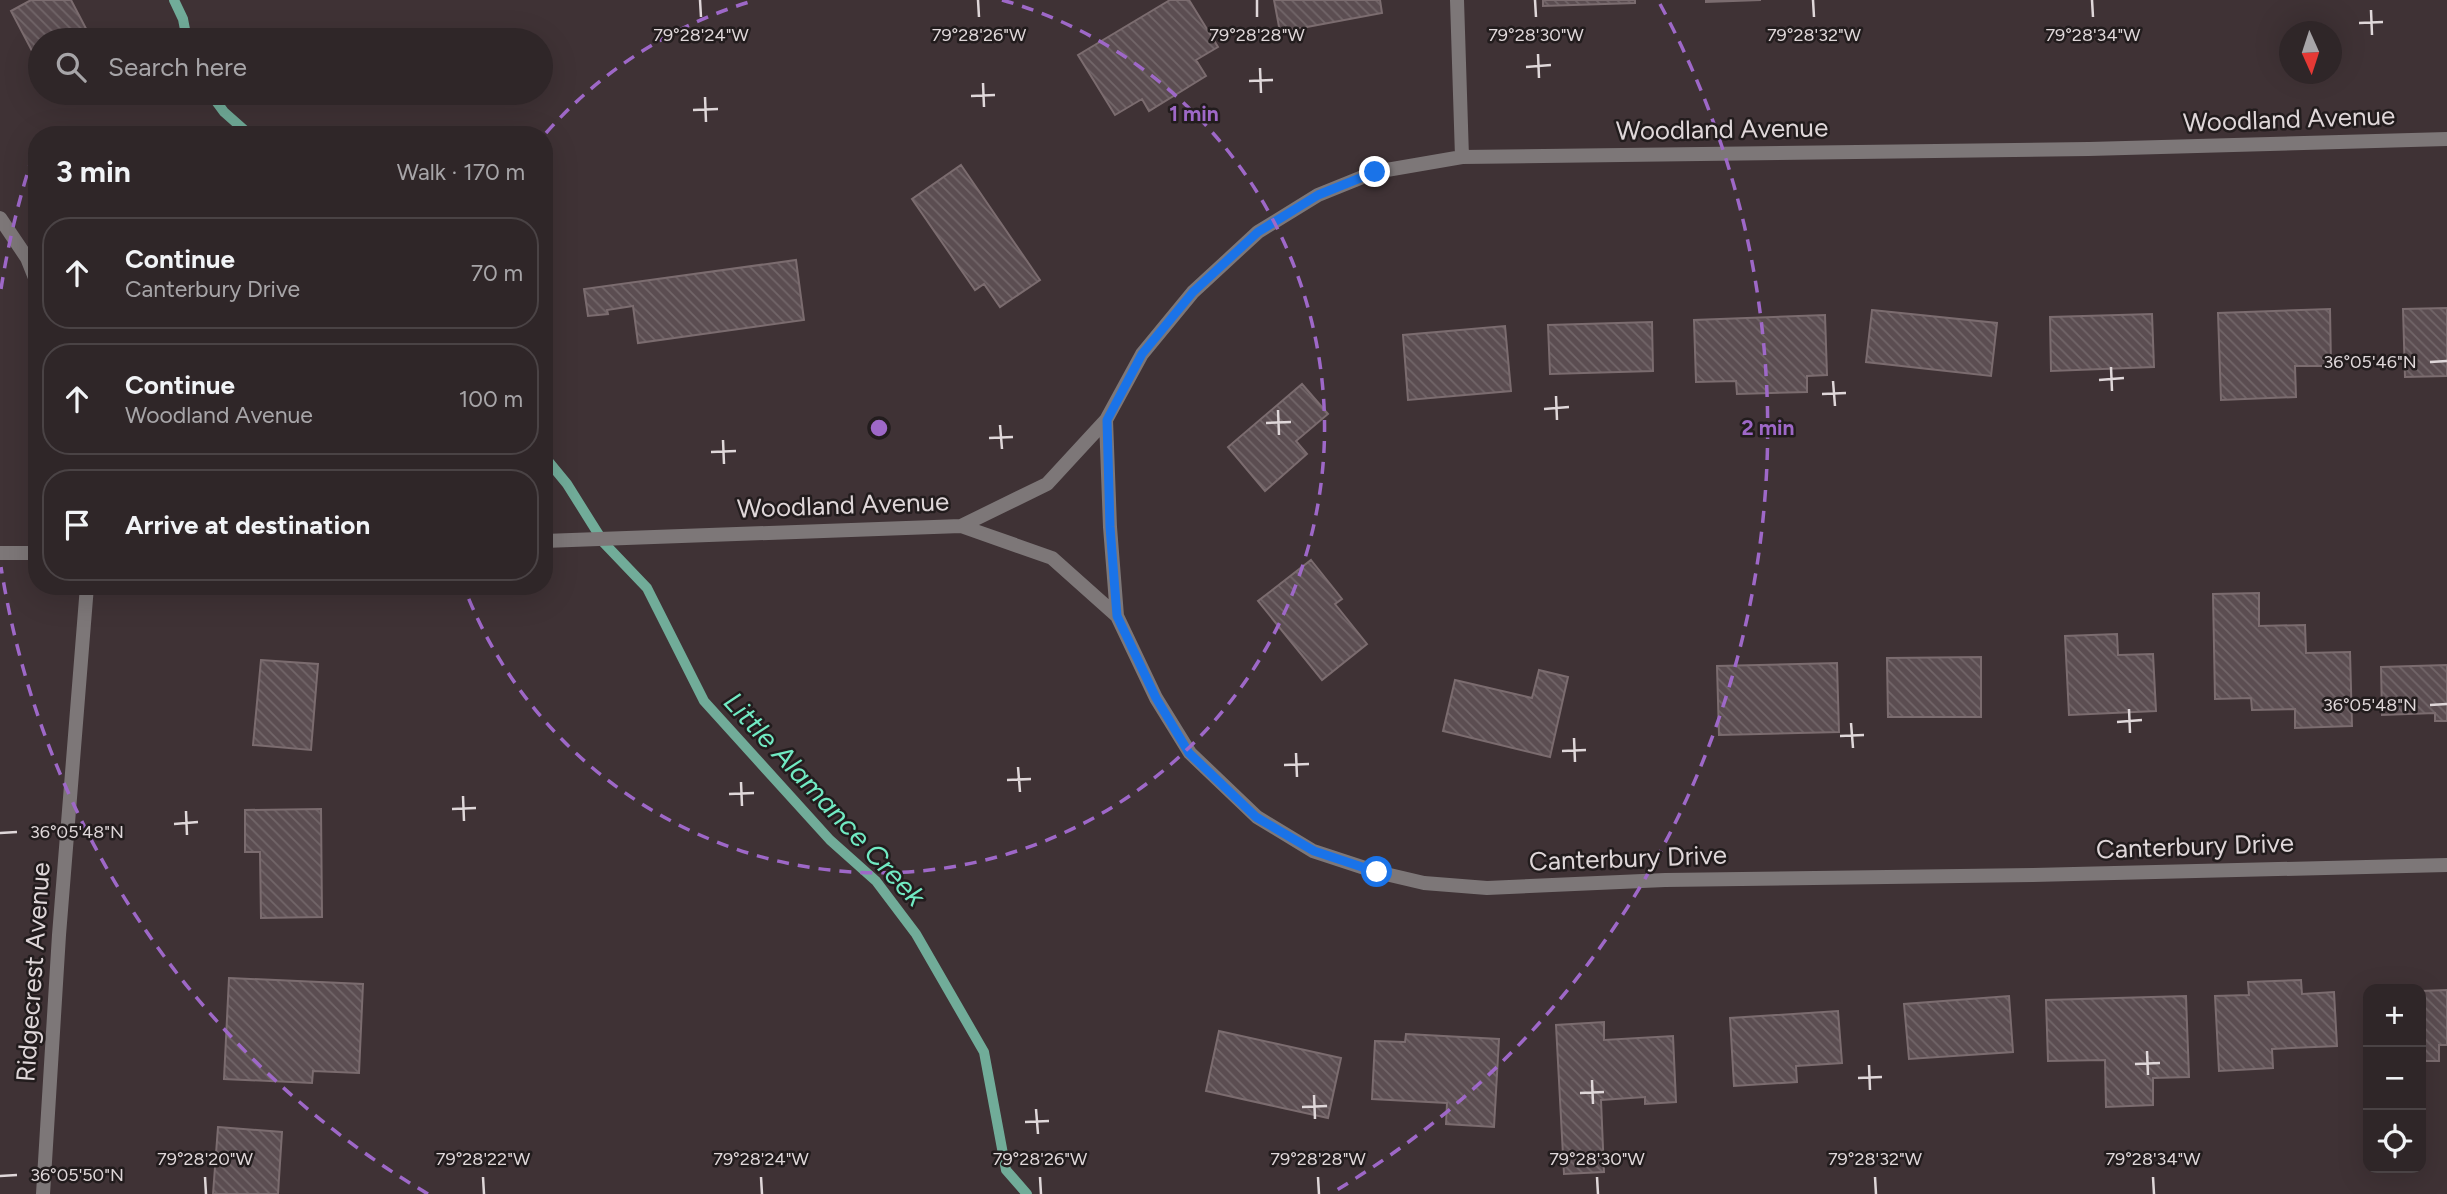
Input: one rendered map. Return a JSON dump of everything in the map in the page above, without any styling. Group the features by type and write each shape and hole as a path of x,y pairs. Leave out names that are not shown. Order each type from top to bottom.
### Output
{"street":[{"path":"1457,0 1462,157"},
{"name":"Woodland Avenue","path":"553,541 961,526 1047,484 1107,420 1142,354 1193,292 1258,232 1318,195 1375,172 1462,157 2089,149 2447,139"},
{"path":"0,218 28,260"},
{"name":"Woodland Avenue","path":"1107,420 1110,527 1117,616"},
{"name":"Canterbury Drive","path":"961,526 1052,558 1117,616 1156,698 1189,753 1256,817 1314,851 1377,872 1424,883 1487,888 1665,880 2447,865"},
{"path":"0,554 28,553"},
{"name":"Ridgecrest Avenue","path":"43,1194 59,935 86,595"}],"building":[{"path":"31,0 71,0 86,28 28,28 28,43 11,11"},
{"path":"1170,0 1189,0 1218,47 1196,60 1206,76 1149,111 1142,99 1115,115 1078,55"},
{"path":"1274,0 1380,0 1382,13 1280,32"},
{"path":"1543,0 1635,0 1635,3 1543,6"},
{"path":"1706,0 1761,0 1706,2"},
{"path":"961,165 1040,280 1000,307 984,284 975,290 912,199"},
{"path":"796,260 804,320 638,343 633,306 607,310 608,314 588,316 584,289"},
{"path":"2447,308 2447,376 2405,377 2403,309"},
{"path":"2330,309 2331,366 2295,366 2296,397 2221,400 2218,313"},
{"path":"1872,310 1997,323 1991,376 1866,362"},
{"path":"2152,314 2154,367 2051,371 2050,317"},
{"path":"1825,315 1827,375 1807,376 1807,392 1737,394 1736,381 1696,382 1694,320"},
{"path":"1652,322 1653,371 1550,374 1548,325"},
{"path":"1505,326 1511,391 1408,400 1403,335"},
{"path":"1302,384 1328,414 1296,441 1307,454 1265,491 1228,447"},
{"path":"1311,560 1342,599 1335,604 1367,644 1322,680 1258,601"},
{"path":"2259,593 2259,626 2305,625 2306,653 2350,652 2352,726 2295,728 2295,709 2252,710 2251,698 2215,699 2213,594"},
{"path":"2117,634 2118,655 2153,654 2156,711 2069,715 2065,636"},
{"path":"1981,657 1981,717 1888,717 1887,658"},
{"path":"261,660 318,664 311,750 253,745"},
{"path":"1837,663 1839,732 1719,735 1717,666"},
{"path":"2447,665 2447,721 2435,721 2435,713 2382,715 2381,667"},
{"path":"1539,670 1568,677 1550,757 1443,731 1455,680 1532,698"},
{"path":"321,809 322,917 261,918 260,852 245,852 245,810"},
{"path":"229,978 363,984 359,1073 313,1071 312,1083 224,1079"},
{"path":"2301,980 2302,994 2334,992 2337,1046 2272,1049 2273,1068 2219,1071 2215,996 2249,995 2248,982"},
{"path":"2447,990 2447,1045 2439,1045 2439,1061 2426,1061 2426,991"},
{"path":"2009,996 2013,1052 1909,1059 1904,1004"},
{"path":"2186,996 2189,1077 2153,1078 2153,1105 2106,1107 2105,1060 2048,1061 2046,1000"},
{"path":"1838,1011 1842,1063 1796,1066 1797,1082 1734,1086 1730,1018"},
{"path":"1604,1022 1604,1040 1673,1036 1676,1102 1645,1104 1645,1097 1601,1100 1604,1172 1564,1174 1556,1025"},
{"path":"1219,1031 1341,1058 1328,1118 1206,1091"},
{"path":"1406,1034 1499,1039 1494,1127 1446,1124 1447,1103 1372,1099 1375,1041 1405,1042"},
{"path":"218,1127 282,1132 278,1194 213,1194"}],"waterway":[{"name":"Little Alamance Creek","path":"174,0 185,28"},
{"name":"Little Alamance Creek","path":"219,105 240,126"},
{"name":"Little Alamance Creek","path":"553,467 567,484 604,543 647,588 704,701 830,840 876,881 916,934 984,1052 1006,1170 1027,1194"}],"route":[{"path":"1375,172 1318,195 1258,232 1193,292 1142,354 1107,420 1110,527 1117,616 1156,698 1189,753 1256,817 1314,851 1377,872"}]}
